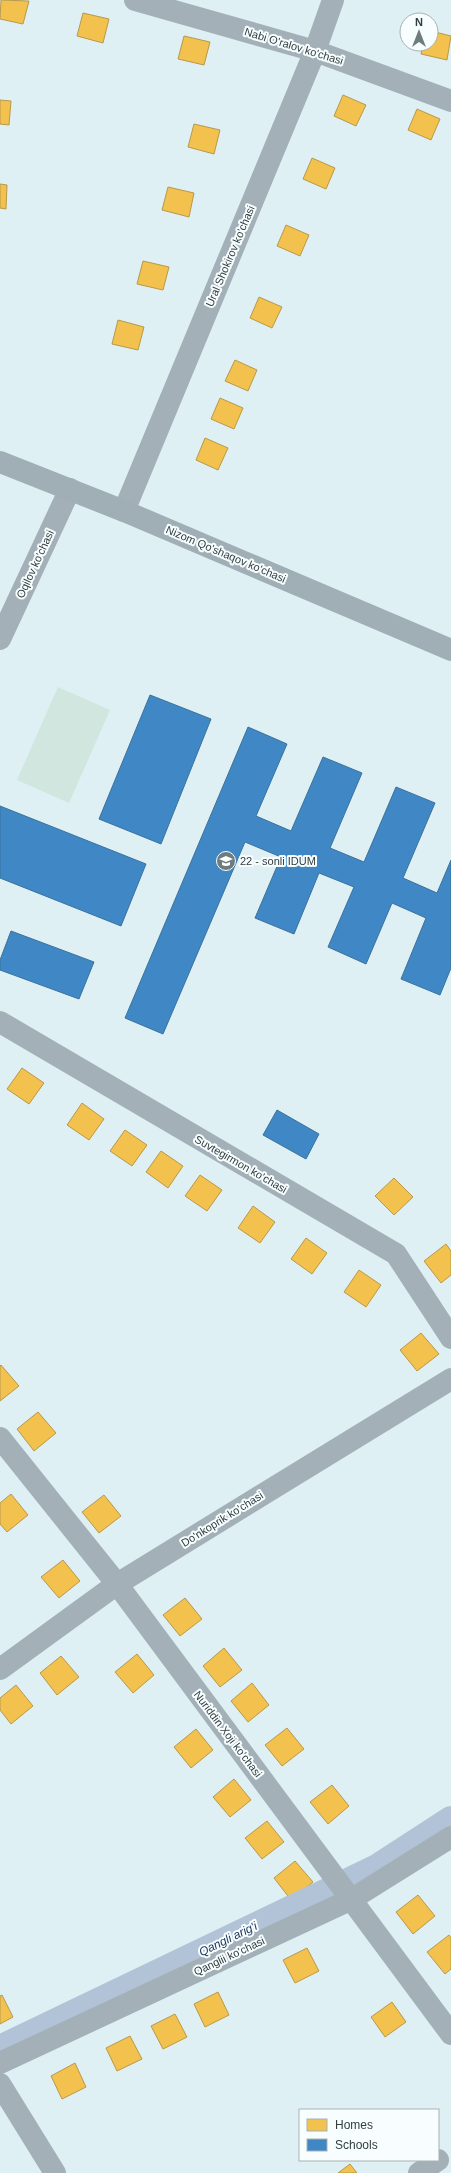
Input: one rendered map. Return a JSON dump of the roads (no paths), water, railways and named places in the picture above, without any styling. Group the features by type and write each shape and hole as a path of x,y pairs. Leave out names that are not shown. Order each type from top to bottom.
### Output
{"main road":[{"name":"Nizom Qo'shaqov ko'chasi","path":"0,462 124,511 451,650"}],"street":[{"name":"Nabi O'ralov ko'chasi","path":"135,0 315,51 451,101"},
{"name":"Ural Shokirov ko'chasi","path":"124,511 315,51 333,0"},
{"name":"Oqilov ko'chasi","path":"0,639 70,489"},
{"name":"Suvtegirmon ko'chasi","path":"0,1022 396,1254 451,1338"},
{"name":"Do'nkoprik ko'chasi","path":"0,1669 117,1584 451,1379"},
{"name":"Nuriddin Xoji ko'chasi","path":"0,1438 117,1584 451,2034"},
{"name":"Qanglii ko'chasi","path":"0,2063 344,1888 451,1838"},
{"path":"0,2084 56,2173"},
{"path":"439,2159 451,2151"},
{"path":"419,2173 437,2161"}],"waterway":[{"name":"Qangli arig'i","path":"0,2048 377,1867 451,1819"}],"place":[{"name":"22 - sonli IDUM","path":"226,861"}]}
